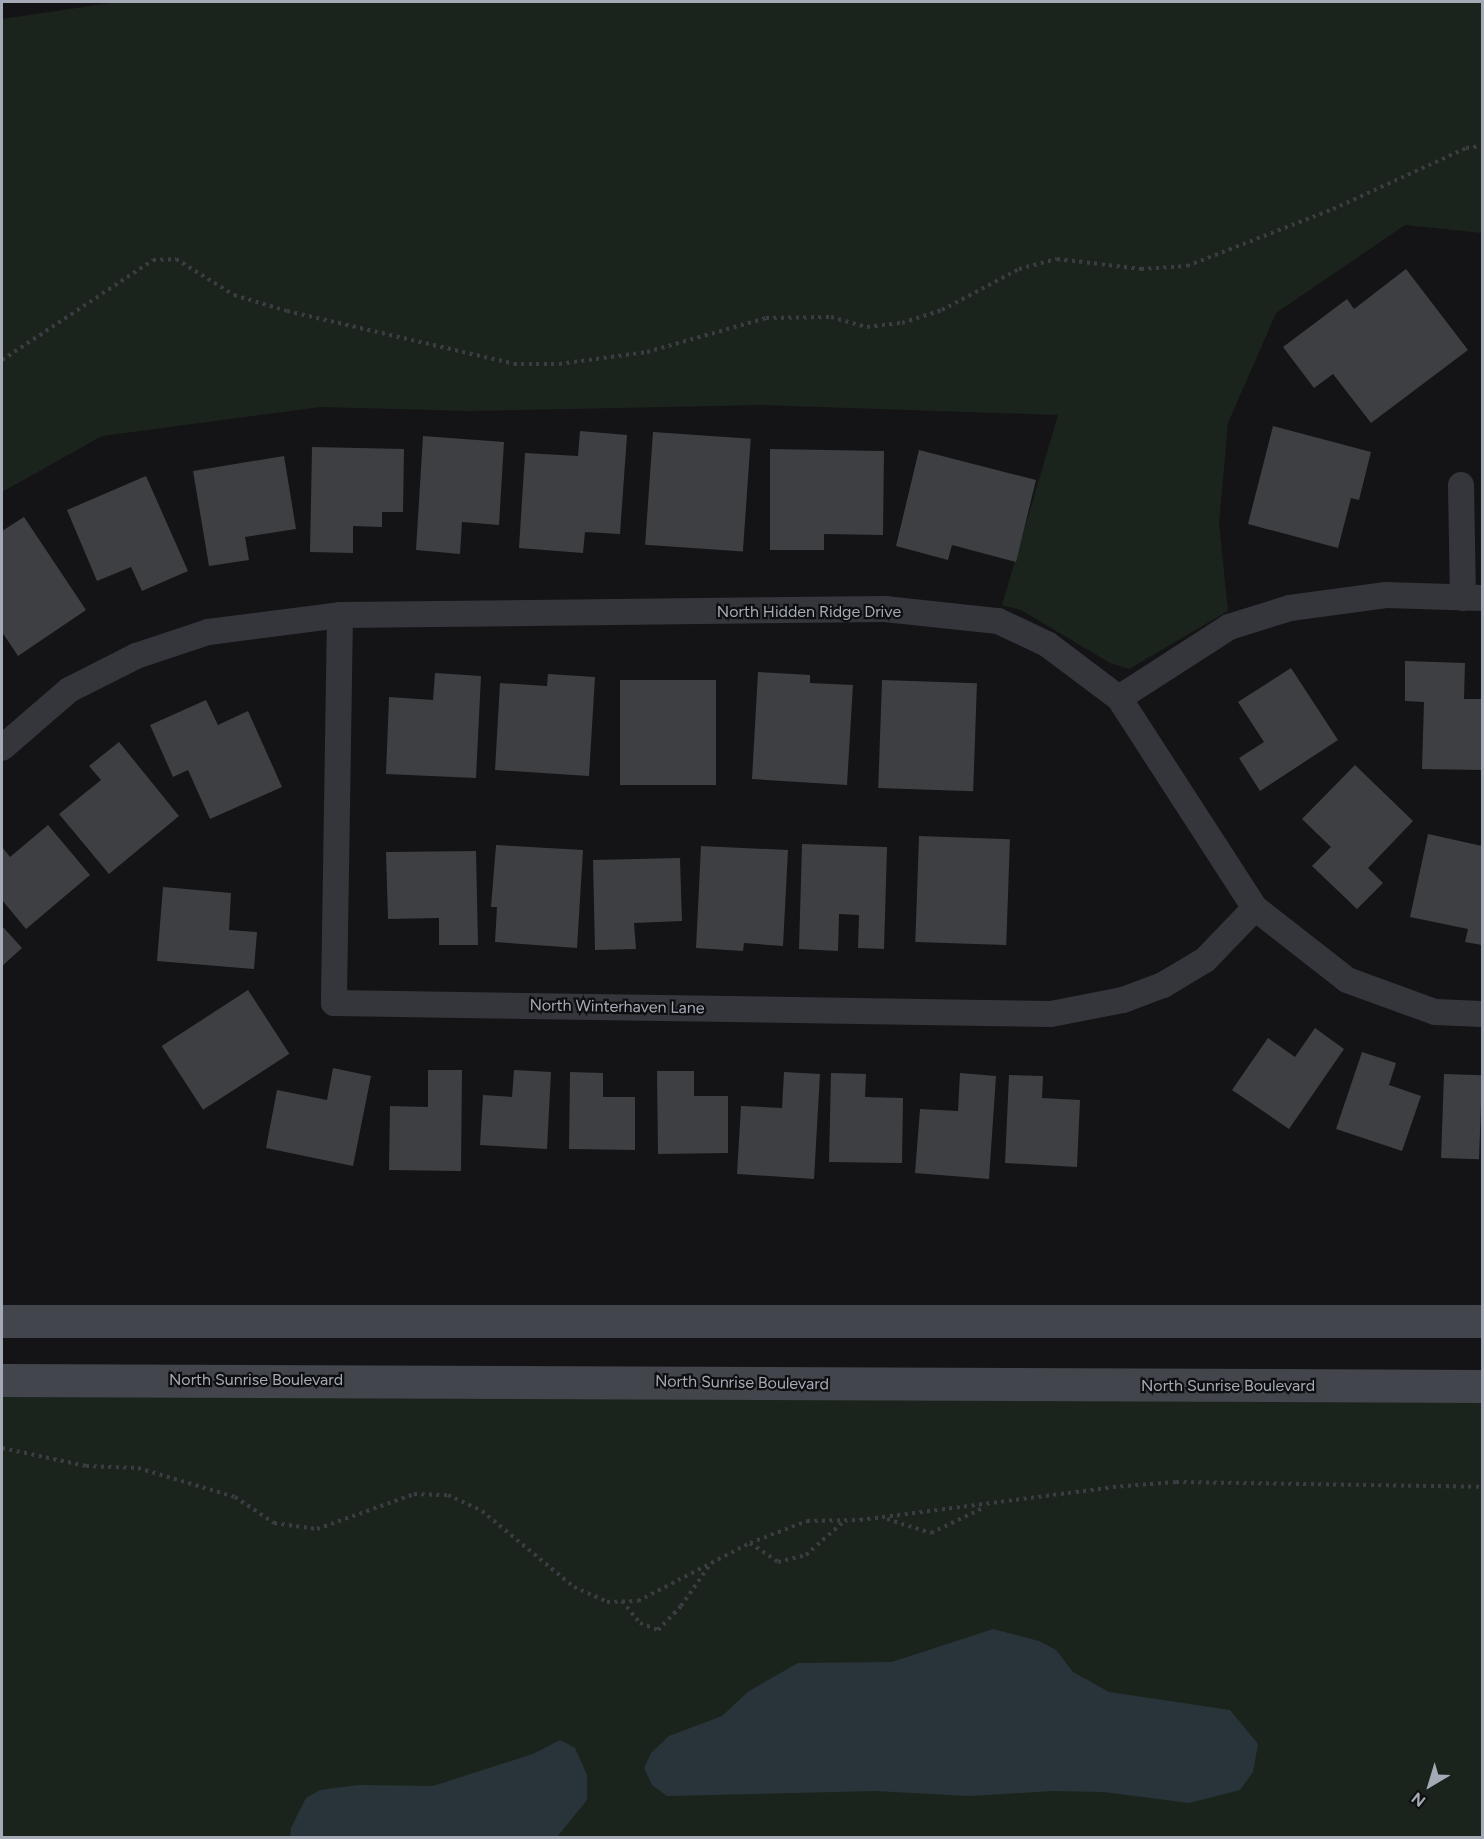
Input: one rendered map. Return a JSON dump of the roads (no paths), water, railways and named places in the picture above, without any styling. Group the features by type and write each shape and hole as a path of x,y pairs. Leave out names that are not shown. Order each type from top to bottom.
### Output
{"street":[{"path":"1119,698 1229,627 1290,608 1386,595 1473,598 1461,485"},
{"name":"North Hidden Ridge Drive","path":"2,748 69,690 136,656 208,632 340,615 885,609 998,621 1047,644 1119,698 1255,908 1347,980 1435,1012 1482,1014"},
{"name":"North Winterhaven Lane","path":"340,615 334,1003 1052,1014 1123,1000 1163,985 1205,960 1255,908"},
{"path":"2,1321 1482,1321"},
{"name":"North Sunrise Boulevard","path":"2,1380 1482,1386"}]}
